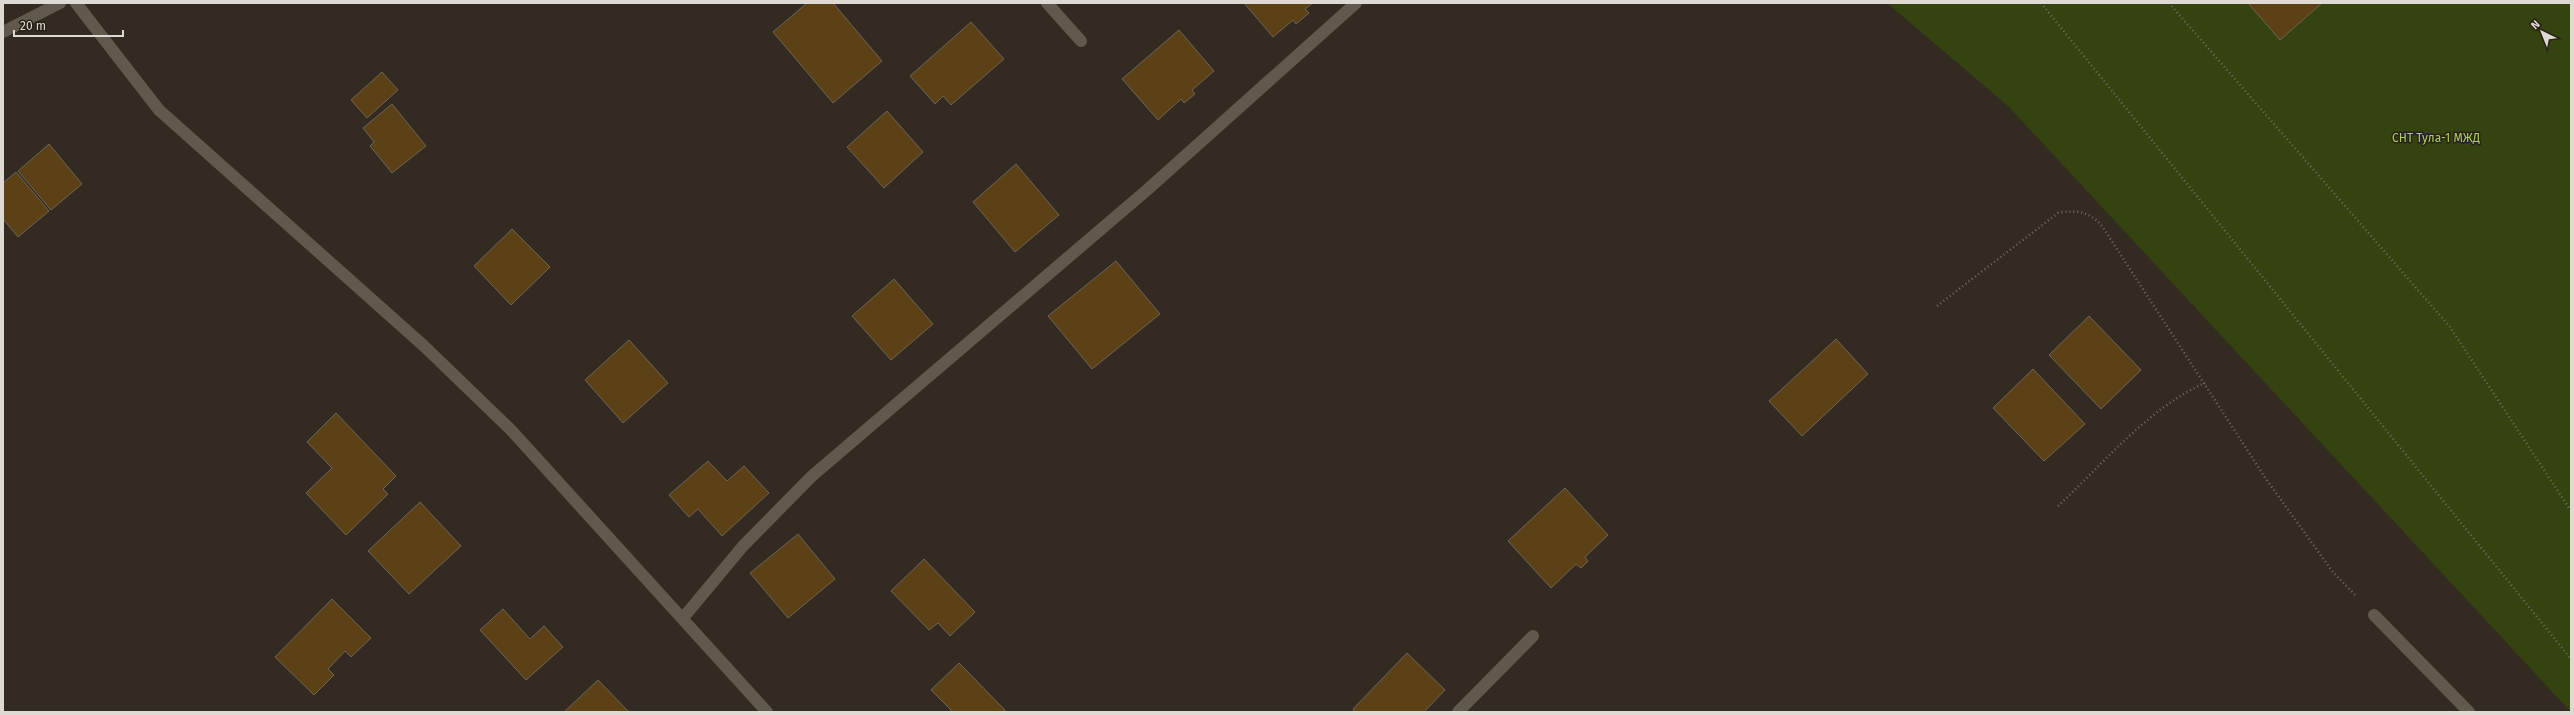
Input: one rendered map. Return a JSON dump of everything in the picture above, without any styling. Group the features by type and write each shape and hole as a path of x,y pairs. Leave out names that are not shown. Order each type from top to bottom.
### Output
{"street":[{"path":"3,32 60,3"},
{"path":"76,3 159,110 418,341 511,430 767,712"},
{"path":"1048,3 1081,41"},
{"path":"682,618 743,546 812,476 1147,190 1356,3"},
{"path":"2374,615 2469,712"},
{"path":"1458,712 1533,636"}],"path":[{"path":"2042,3 2571,659"},
{"path":"2169,3 2450,327 2571,511"},
{"path":"1937,306 2058,213 2069,211 2090,214 2102,226 2266,479 2332,571 2374,615"},
{"path":"2058,506 2164,406 2184,392 2205,384"}],"green space":[{"name":"СНТ Тула-1 МЖД","path":"1887,3 2571,3 2571,712 2008,106"}],"building":[{"path":"807,3 833,3 882,61 833,103 773,32"},
{"path":"1244,3 1313,3 1305,9 1309,13 1296,24 1293,20 1273,37"},
{"path":"2248,3 2322,3 2280,40"},
{"path":"971,22 1004,59 951,105 943,96 935,104 910,76"},
{"path":"1179,30 1214,71 1192,90 1195,94 1184,103 1181,99 1158,120 1122,79"},
{"path":"382,72 398,90 367,118 351,100"},
{"path":"392,104 426,146 392,173 370,146 374,142 363,128"},
{"path":"887,111 923,152 884,188 847,147"},
{"path":"49,144 82,184 51,210 18,171"},
{"path":"1016,164 1059,215 1015,252 973,202"},
{"path":"16,172 49,211 18,237 3,219 3,183"},
{"path":"512,229 550,267 511,305 474,266"},
{"path":"1116,261 1160,314 1092,369 1048,316"},
{"path":"894,279 933,324 891,360 852,316"},
{"path":"2089,316 2141,370 2101,409 2049,355"},
{"path":"1836,339 1868,374 1802,436 1769,401"},
{"path":"629,340 668,383 623,423 585,380"},
{"path":"2033,369 2085,424 2044,461 1993,408"},
{"path":"336,413 396,476 383,489 388,494 346,535 306,493 332,468 307,442"},
{"path":"708,461 727,481 744,466 769,493 722,536 698,509 689,517 669,495"},
{"path":"1565,488 1608,535 1585,557 1588,561 1581,568 1576,564 1551,588 1508,541"},
{"path":"420,502 461,546 409,594 368,551"},
{"path":"798,534 835,579 788,618 750,573"},
{"path":"924,559 975,612 950,636 938,623 929,630 891,591"},
{"path":"332,599 371,638 351,657 345,651 328,669 334,675 314,695 275,657"},
{"path":"503,609 530,639 544,626 563,647 526,680 480,630"},
{"path":"1407,653 1445,690 1424,712 1355,712 1353,709"},
{"path":"959,663 1005,710 1003,712 950,712 951,710 931,690"},
{"path":"598,680 629,712 564,712"}]}
